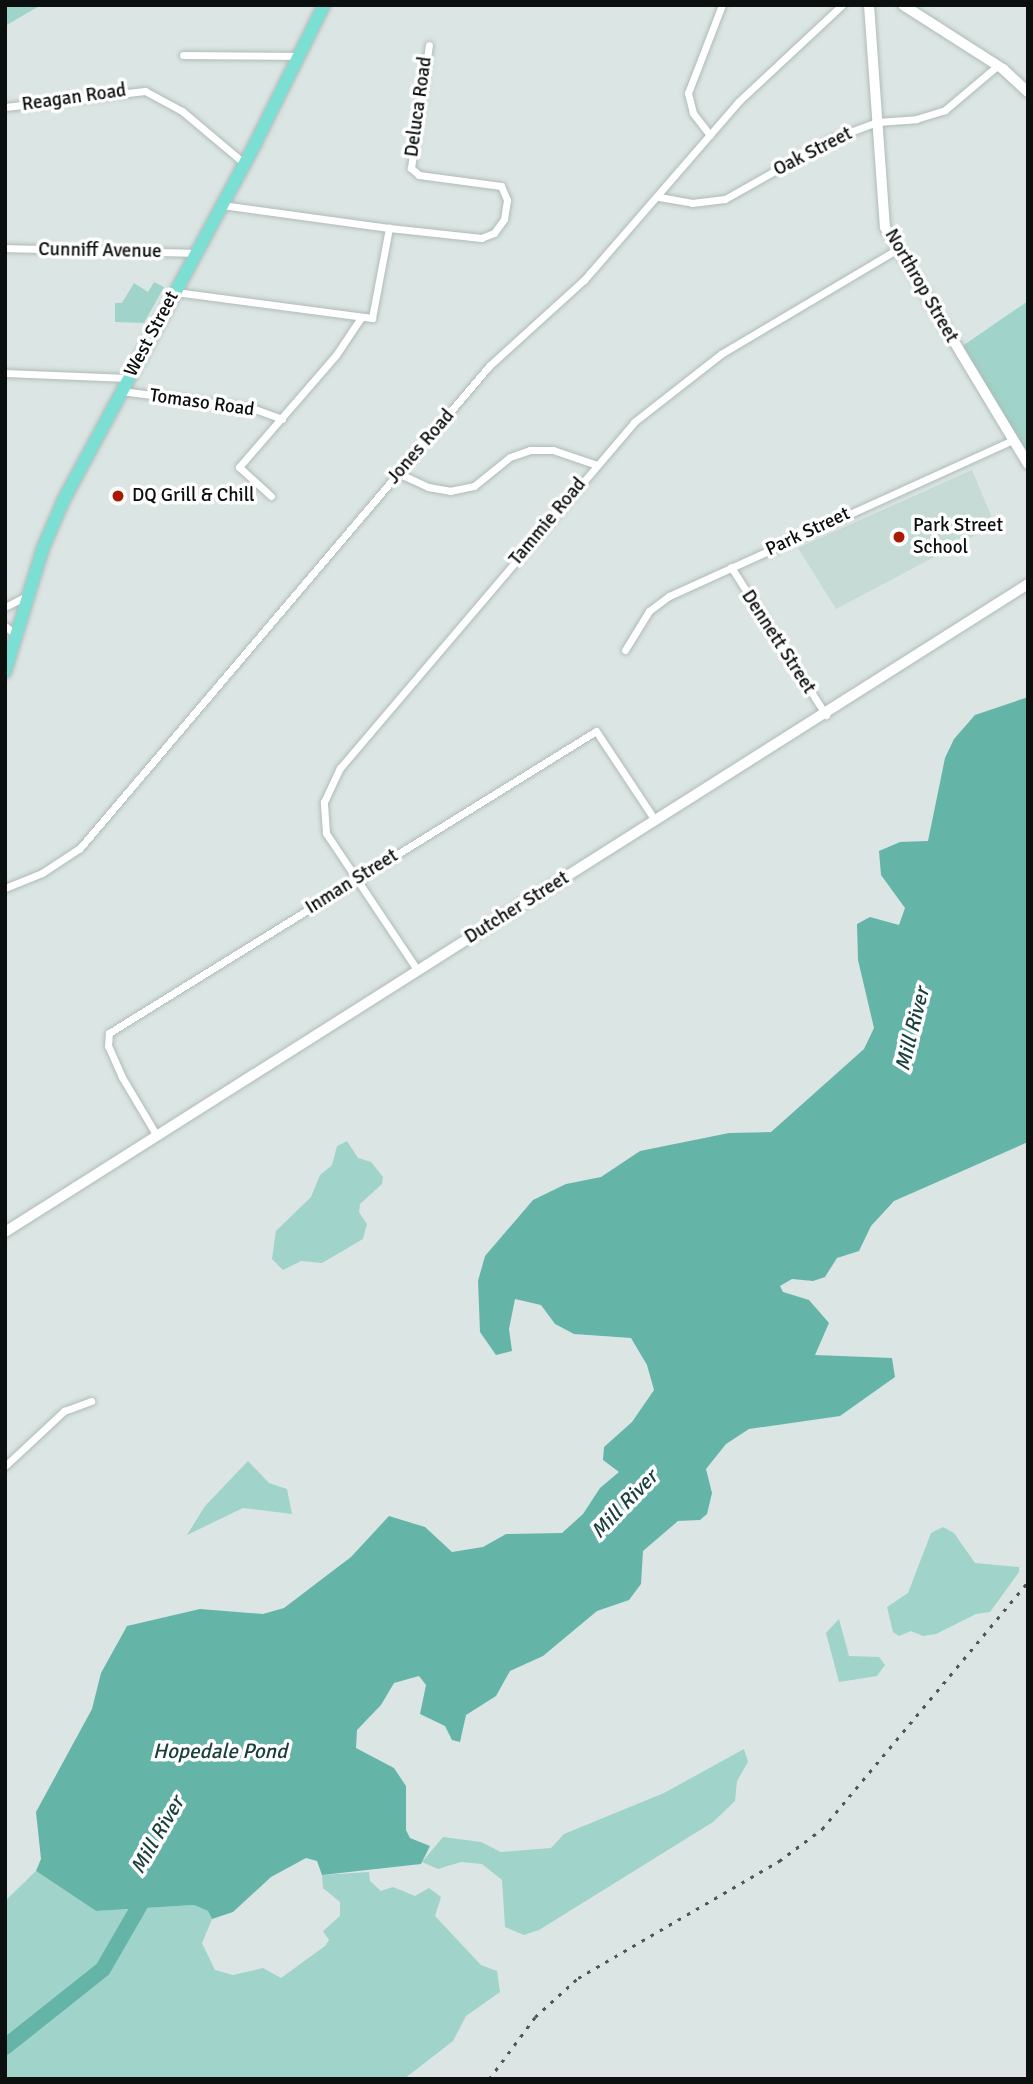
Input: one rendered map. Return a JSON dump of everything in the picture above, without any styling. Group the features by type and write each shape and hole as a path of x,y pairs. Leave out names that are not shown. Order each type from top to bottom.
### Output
{"main road":[{"name":"West Street","path":"5,672 27,595 64,499 222,205 324,5"}],"street":[{"path":"710,135 693,113 688,93 722,5"},
{"name":"Jones Road","path":"5,888 42,873 80,848 489,366 584,280 659,197 738,102 842,5"},
{"name":"Northrop Street","path":"869,5 883,217 896,250 1028,464"},
{"path":"902,5 997,66 1028,92"},
{"name":"Deluca Road","path":"222,205 481,238 494,233 504,219 507,200 501,187 419,175 411,168 429,45"},
{"path":"183,55 299,56"},
{"name":"Oak Street","path":"659,197 692,203 725,198 831,139 877,122 916,119 945,110 997,66"},
{"name":"Reagan Road","path":"5,107 145,91 181,111 244,163"},
{"path":"175,292 360,319 372,318 379,302 389,228"},
{"name":"Cunniff Avenue","path":"5,248 196,253"},
{"name":"Tammie Road","path":"418,971 324,828 324,802 334,777 634,422 705,364 896,250"},
{"name":"Tomaso Road","path":"271,496 239,467 282,419 360,319"},
{"path":"5,373 128,378"},
{"name":"Tomaso Road","path":"121,391 252,408 282,419"},
{"name":"Park Street","path":"625,650 658,602 1013,440"},
{"path":"398,473 428,487 450,491 474,486 510,457 530,450 553,450 597,465"},
{"name":"Dennett Street","path":"731,567 826,715"},
{"name":"Dutcher Street","path":"5,1232 826,715 1028,584"},
{"path":"5,607 27,595"},
{"path":"5,626 16,635"},
{"name":"Inman Street","path":"157,1136 122,1077 108,1046 109,1033 596,731 655,821"},
{"path":"5,1466 64,1411 91,1401"}],"shaded area":[{"path":"5,5 41,5 5,26"},
{"path":"154,282 164,287 144,323 115,322 115,303 122,303 134,283 148,292"},
{"path":"1028,301 1028,454 961,347"},
{"name":"Park Street School","path":"972,470 995,525 836,609 798,548"},
{"path":"347,1141 358,1158 371,1162 383,1177 382,1184 360,1204 359,1212 367,1224 363,1239 322,1263 301,1261 283,1270 272,1259 276,1231 311,1197 320,1175 332,1165 337,1146"},
{"path":"248,1461 269,1483 287,1489 292,1514 243,1508 187,1535 205,1506"},
{"path":"943,1527 954,1533 975,1563 1019,1567 1019,1572 990,1612 976,1614 936,1634 923,1636 911,1631 899,1636 893,1632 887,1607 908,1593 931,1533"},
{"path":"839,1619 849,1656 879,1657 885,1665 877,1676 839,1682 826,1633"},
{"path":"744,1749 748,1762 737,1781 735,1801 713,1822 539,1930 524,1935 505,1927 502,1880 482,1864 461,1862 438,1869 422,1862 443,1837 481,1842 501,1852 551,1848 564,1834 664,1793"},
{"path":"36,1871 96,1911 194,1905 208,1911 212,1919 202,1943 215,1970 233,1975 263,1968 281,1978 325,1946 329,1940 323,1931 340,1916 340,1902 323,1888 322,1875 369,1872 370,1881 381,1891 393,1887 415,1896 429,1888 441,1897 435,1916 481,1965 497,1971 500,1992 466,2016 453,2041 404,2079 5,2079 5,1901"}],"water":[{"name":"Hopedale Pond","path":"1028,697 1028,1142 894,1201 871,1226 859,1251 837,1258 825,1277 813,1281 792,1279 780,1286 783,1292 809,1300 829,1323 815,1355 892,1358 895,1377 840,1416 749,1429 726,1444 706,1469 712,1493 707,1514 700,1520 678,1521 643,1551 641,1584 629,1600 597,1611 543,1656 510,1671 496,1696 466,1715 460,1742 452,1740 445,1726 420,1714 426,1685 419,1676 394,1683 381,1705 357,1730 356,1748 394,1768 406,1786 406,1830 410,1838 430,1846 421,1864 322,1875 317,1861 306,1858 271,1877 233,1912 212,1919 208,1911 194,1905 96,1911 36,1871 41,1859 36,1812 92,1709 101,1673 127,1626 200,1609 263,1614 284,1608 351,1557 389,1516 425,1527 452,1552 483,1547 506,1534 562,1533 583,1514 600,1488 619,1472 603,1460 604,1447 632,1422 654,1390 647,1365 631,1338 574,1334 555,1324 541,1305 515,1299 509,1329 512,1351 496,1355 480,1332 478,1281 485,1256 533,1200 566,1184 601,1177 640,1151 729,1133 771,1132 864,1049 874,1028 858,960 857,924 870,917 899,925 905,908 881,875 879,851 900,842 928,841 945,758 954,739 975,715"}],"waterway":[{"name":"Mill River","path":"5,2047 103,1969 148,1891"}],"railway":[{"path":"489,2079 535,2017 578,1978 779,1861 822,1829 1028,1582"}],"place":[{"name":"DQ Grill & Chill","path":"118,496"},
{"name":"Park Street School","path":"899,537"}]}
